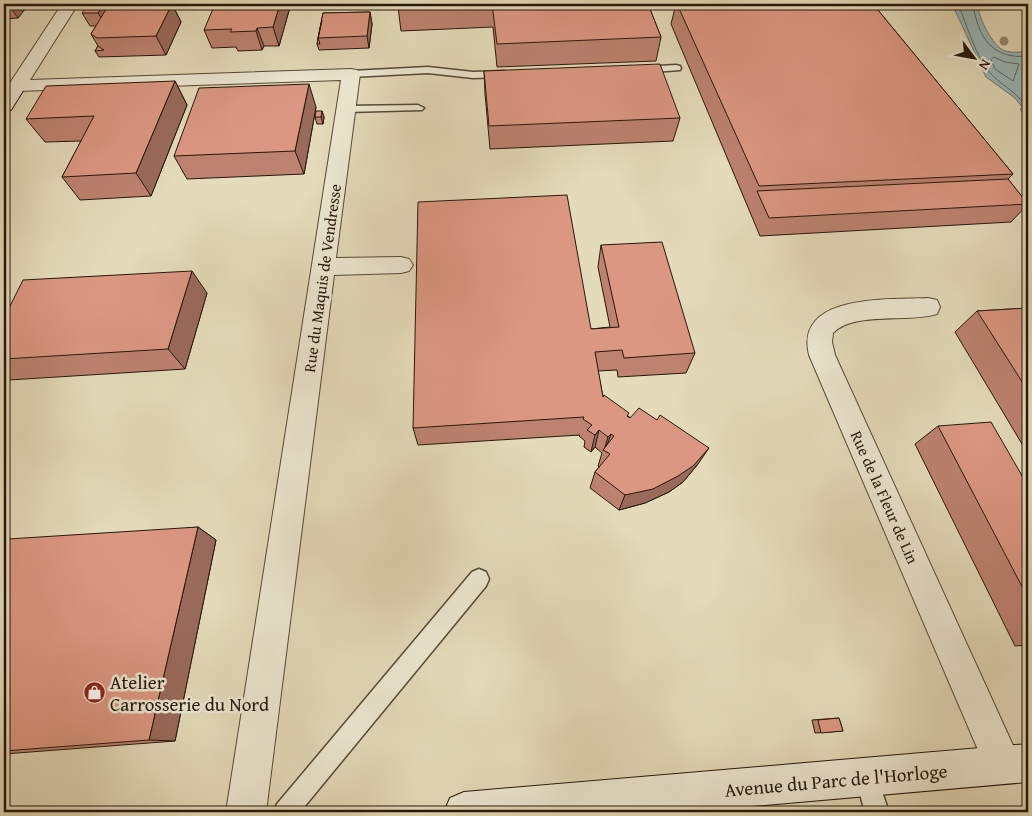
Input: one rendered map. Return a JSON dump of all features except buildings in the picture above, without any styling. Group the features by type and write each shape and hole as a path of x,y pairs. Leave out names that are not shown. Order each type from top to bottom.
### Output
{"street":[{"path":"8,93 70,4"},
{"path":"8,93 351,74"},
{"name":"Rue du Maquis de Vendresse","path":"246,812 351,74"},
{"path":"324,267 401,265"},
{"name":"Rue de la Fleur de Lin","path":"928,307 851,313 836,317 827,323 821,332 819,344 822,355 1016,764"},
{"name":"Avenue du Parc de l'Horloge","path":"464,812 515,810 1016,764"}],"lane":[{"path":"627,70 676,68"},
{"path":"351,74 428,70 473,75 521,73"},
{"path":"346,109 418,108"},
{"path":"285,812 479,579"},
{"path":"866,777 877,812"}],"water":[{"path":"952,4 978,4 982,21 997,46 1007,52 1028,51 1028,74 1025,77 1028,82 1028,120 1020,109 1023,108 1015,98 986,77"}],"place":[{"name":"Atelier Carrosserie du Nord","path":"94,693"}]}
